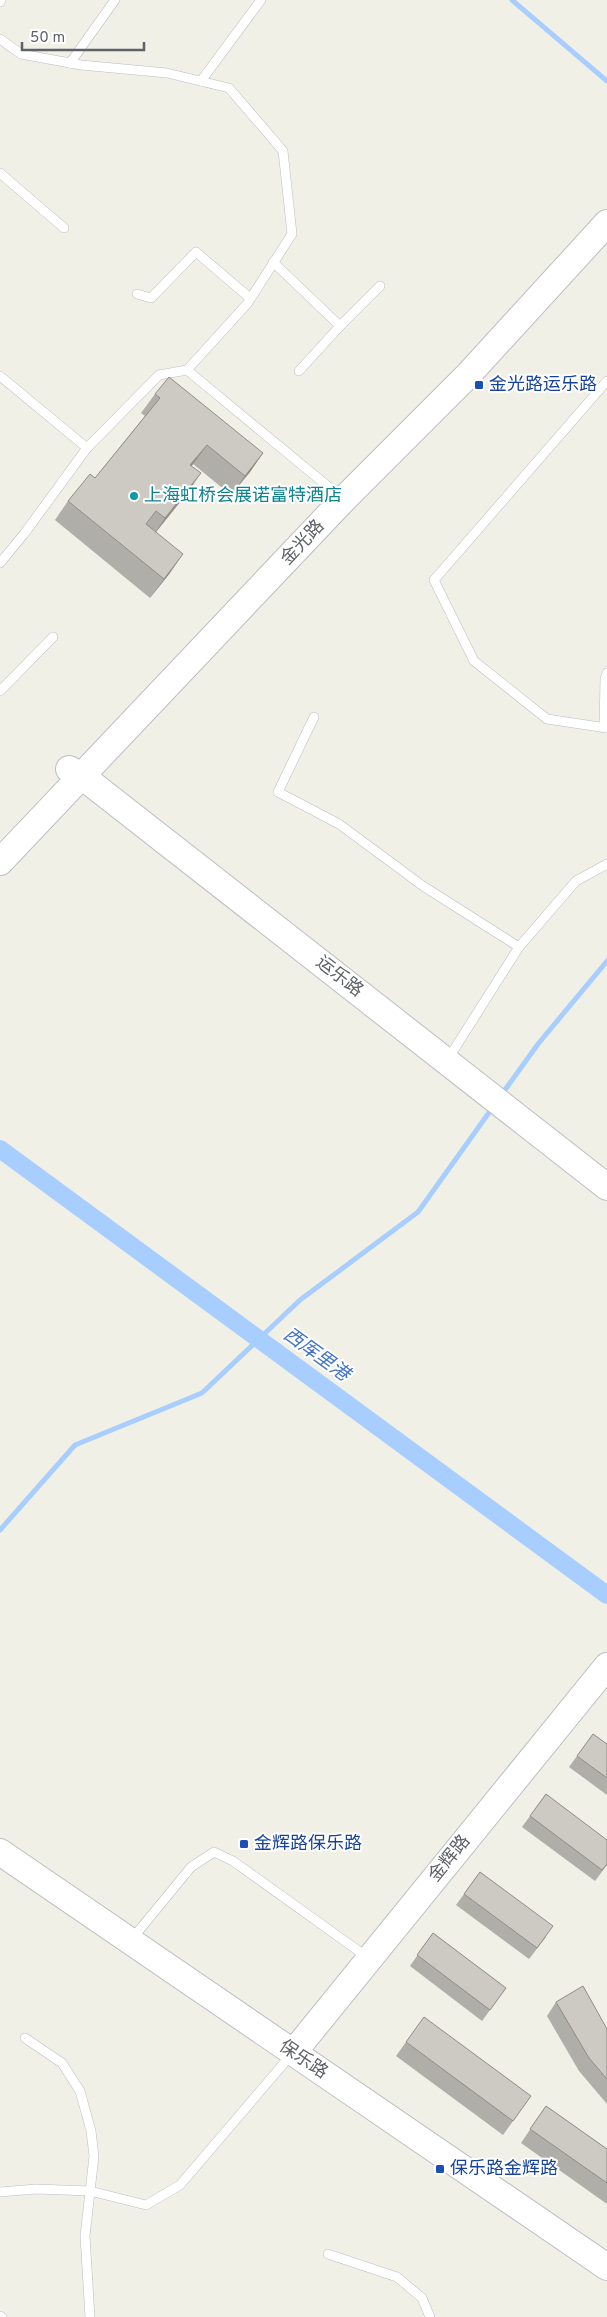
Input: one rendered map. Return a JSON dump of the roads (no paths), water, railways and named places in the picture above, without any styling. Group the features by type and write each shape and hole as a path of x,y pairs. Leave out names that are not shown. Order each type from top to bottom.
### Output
{"street":[{"name":"金光路","path":"0,862 76,773 339,495 607,204"},
{"name":"金光路","path":"339,495 468,375 607,223"},
{"name":"金光路","path":"0,839 76,773"},
{"name":"运乐路","path":"76,773 607,1187"},
{"name":"金辉路","path":"293,2053 607,1666"},
{"name":"保乐路","path":"0,1852 607,2266"}],"lane":[{"path":"70,63 114,0"},
{"path":"200,81 260,0"},
{"path":"0,39 21,54 70,63 167,73 229,88 283,151 292,234 250,298 187,370 159,375 86,448 24,534 0,563"},
{"path":"0,173 64,228"},
{"path":"137,294 151,298 196,252 250,298"},
{"path":"273,262 340,326"},
{"path":"299,371 380,286"},
{"path":"187,370 339,495"},
{"path":"0,376 86,448"},
{"path":"607,381 434,580 474,660 547,719 606,728 607,674"},
{"path":"0,691 53,637"},
{"path":"314,717 278,792 339,824 423,886 519,947"},
{"path":"447,1061 519,947 576,881 607,864"},
{"path":"130,1941 192,1867 214,1852 233,1860 370,1959"},
{"path":"25,2038 62,2063 80,2091 91,2131 93,2148 85,2236 90,2317"},
{"path":"0,2192 36,2189 90,2191 146,2205 180,2185 293,2053"},
{"path":"328,2254 397,2277 422,2298 430,2317"}],"waterway":[{"path":"512,0 607,81"},
{"path":"502,1094 538,1044 607,961"},
{"name":"西厍里港","path":"0,1530 75,1445 202,1393 300,1300 418,1212 493,1107"},
{"name":"西厍里港","path":"0,1149 607,1595"}],"place":[{"name":"金光路运乐路","path":"479,385"},
{"name":"上海虹桥会展诺富特酒店","path":"134,496"},
{"name":"金辉路保乐路","path":"244,1844"},
{"name":"保乐路金辉路","path":"440,2169"}]}
